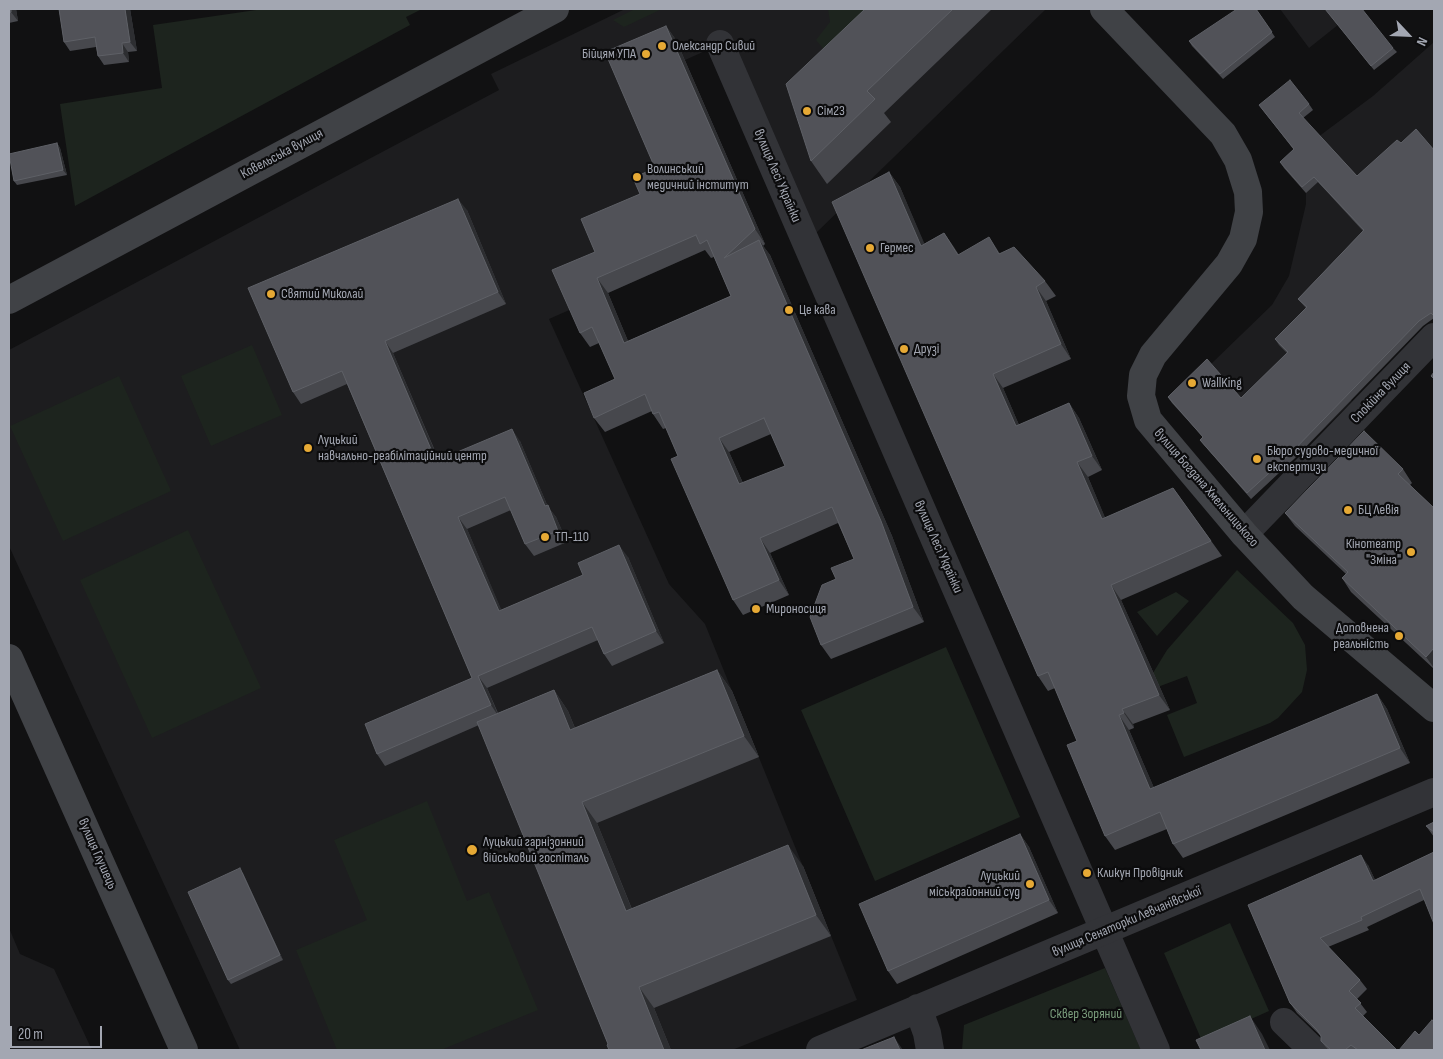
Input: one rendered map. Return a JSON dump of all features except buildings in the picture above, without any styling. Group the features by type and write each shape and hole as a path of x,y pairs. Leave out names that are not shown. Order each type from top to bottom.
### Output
{"main road":[{"name":"Ковельська вулиця","path":"9,300 555,9"},
{"name":"вулиця Богдана Хмельницького","path":"1104,9 1223,134 1238,160 1248,192 1249,212 1243,239 1229,264 1153,354 1143,376 1141,396 1148,420 1244,534 1303,597 1434,708"},
{"name":"вулиця Глушець","path":"9,658 184,1050"}],"street":[{"name":"вулиця Лесі Українки","path":"720,44 1156,1050"},
{"name":"Спокійна вулиця","path":"1244,534 1434,337"},
{"name":"вулиця Сенаторки Левчанівської","path":"820,1050 1434,792"},
{"path":"918,1008 927,1032 930,1050"},
{"path":"1284,1022 1313,1050"}],"shaded area":[{"path":"625,9 1046,9 816,233 732,39 685,60 756,223 695,249 696,254 549,319 669,584 705,624 857,1000 732,1050 240,1050 9,546 9,350 499,90 491,74"},
{"path":"1280,9 1358,9 1309,48"},
{"path":"1434,42 1434,176 1300,349 1352,401 1251,499 1204,445 1207,442 1211,364 1272,305 1289,276 1306,204 1306,193 1284,168 1314,140 1373,96"},
{"path":"9,928 20,954 54,969 92,1050 9,1050"}],"green space":[{"path":"263,9 422,9 406,17 410,25 75,206 60,104 162,88 153,25"},
{"path":"635,9 662,9 624,27 613,20"},
{"path":"828,9 878,9 833,60 816,40 830,22"},
{"path":"252,345 282,415 211,446 181,376"},
{"path":"119,376 171,491 63,541 10,426"},
{"path":"188,530 261,688 152,738 80,580"},
{"path":"1237,570 1293,623 1305,645 1307,670 1302,692 1278,718 1270,723 1184,757 1167,715 1197,703 1187,676 1155,688 1153,673 1167,650"},
{"path":"1176,592 1189,601 1157,636 1137,612"},
{"path":"946,647 1020,817 875,881 801,710"},
{"path":"427,801 467,901 489,892 538,1010 441,1050 337,1050 296,950 367,920 334,840"},
{"path":"1230,923 1269,1011 1202,1041 1164,953"},
{"name":"Сквер Зоряний","path":"1105,968 1141,1050 962,1050 964,1025"}],"place":[{"name":"Олександр Сивий","path":"662,46"},
{"name":"Бійцям УПА","path":"646,54"},
{"name":"Сім23","path":"807,111"},
{"name":"Волинський медичний інститут","path":"637,177"},
{"name":"Гермес","path":"870,248"},
{"name":"Святий Миколай","path":"271,294"},
{"name":"Це кава","path":"789,310"},
{"name":"Друзі","path":"904,349"},
{"name":"WallKing","path":"1192,383"},
{"name":"Луцький навчально-реабілітаційний центр","path":"308,448"},
{"name":"Бюро судово-медичної експертизи","path":"1257,459"},
{"name":"БЦ Левія","path":"1348,510"},
{"name":"ТП-110","path":"545,537"},
{"name":"Кінотеатр \"Зміна\"","path":"1411,552"},
{"name":"Мироносиця","path":"756,609"},
{"name":"Доповнена реальність","path":"1399,636"},
{"name":"Луцький гарнізонний військовий госпіталь","path":"472,850"},
{"name":"Кликун Провідник","path":"1087,873"},
{"name":"Луцький міськрайонний суд","path":"1030,884"}]}
